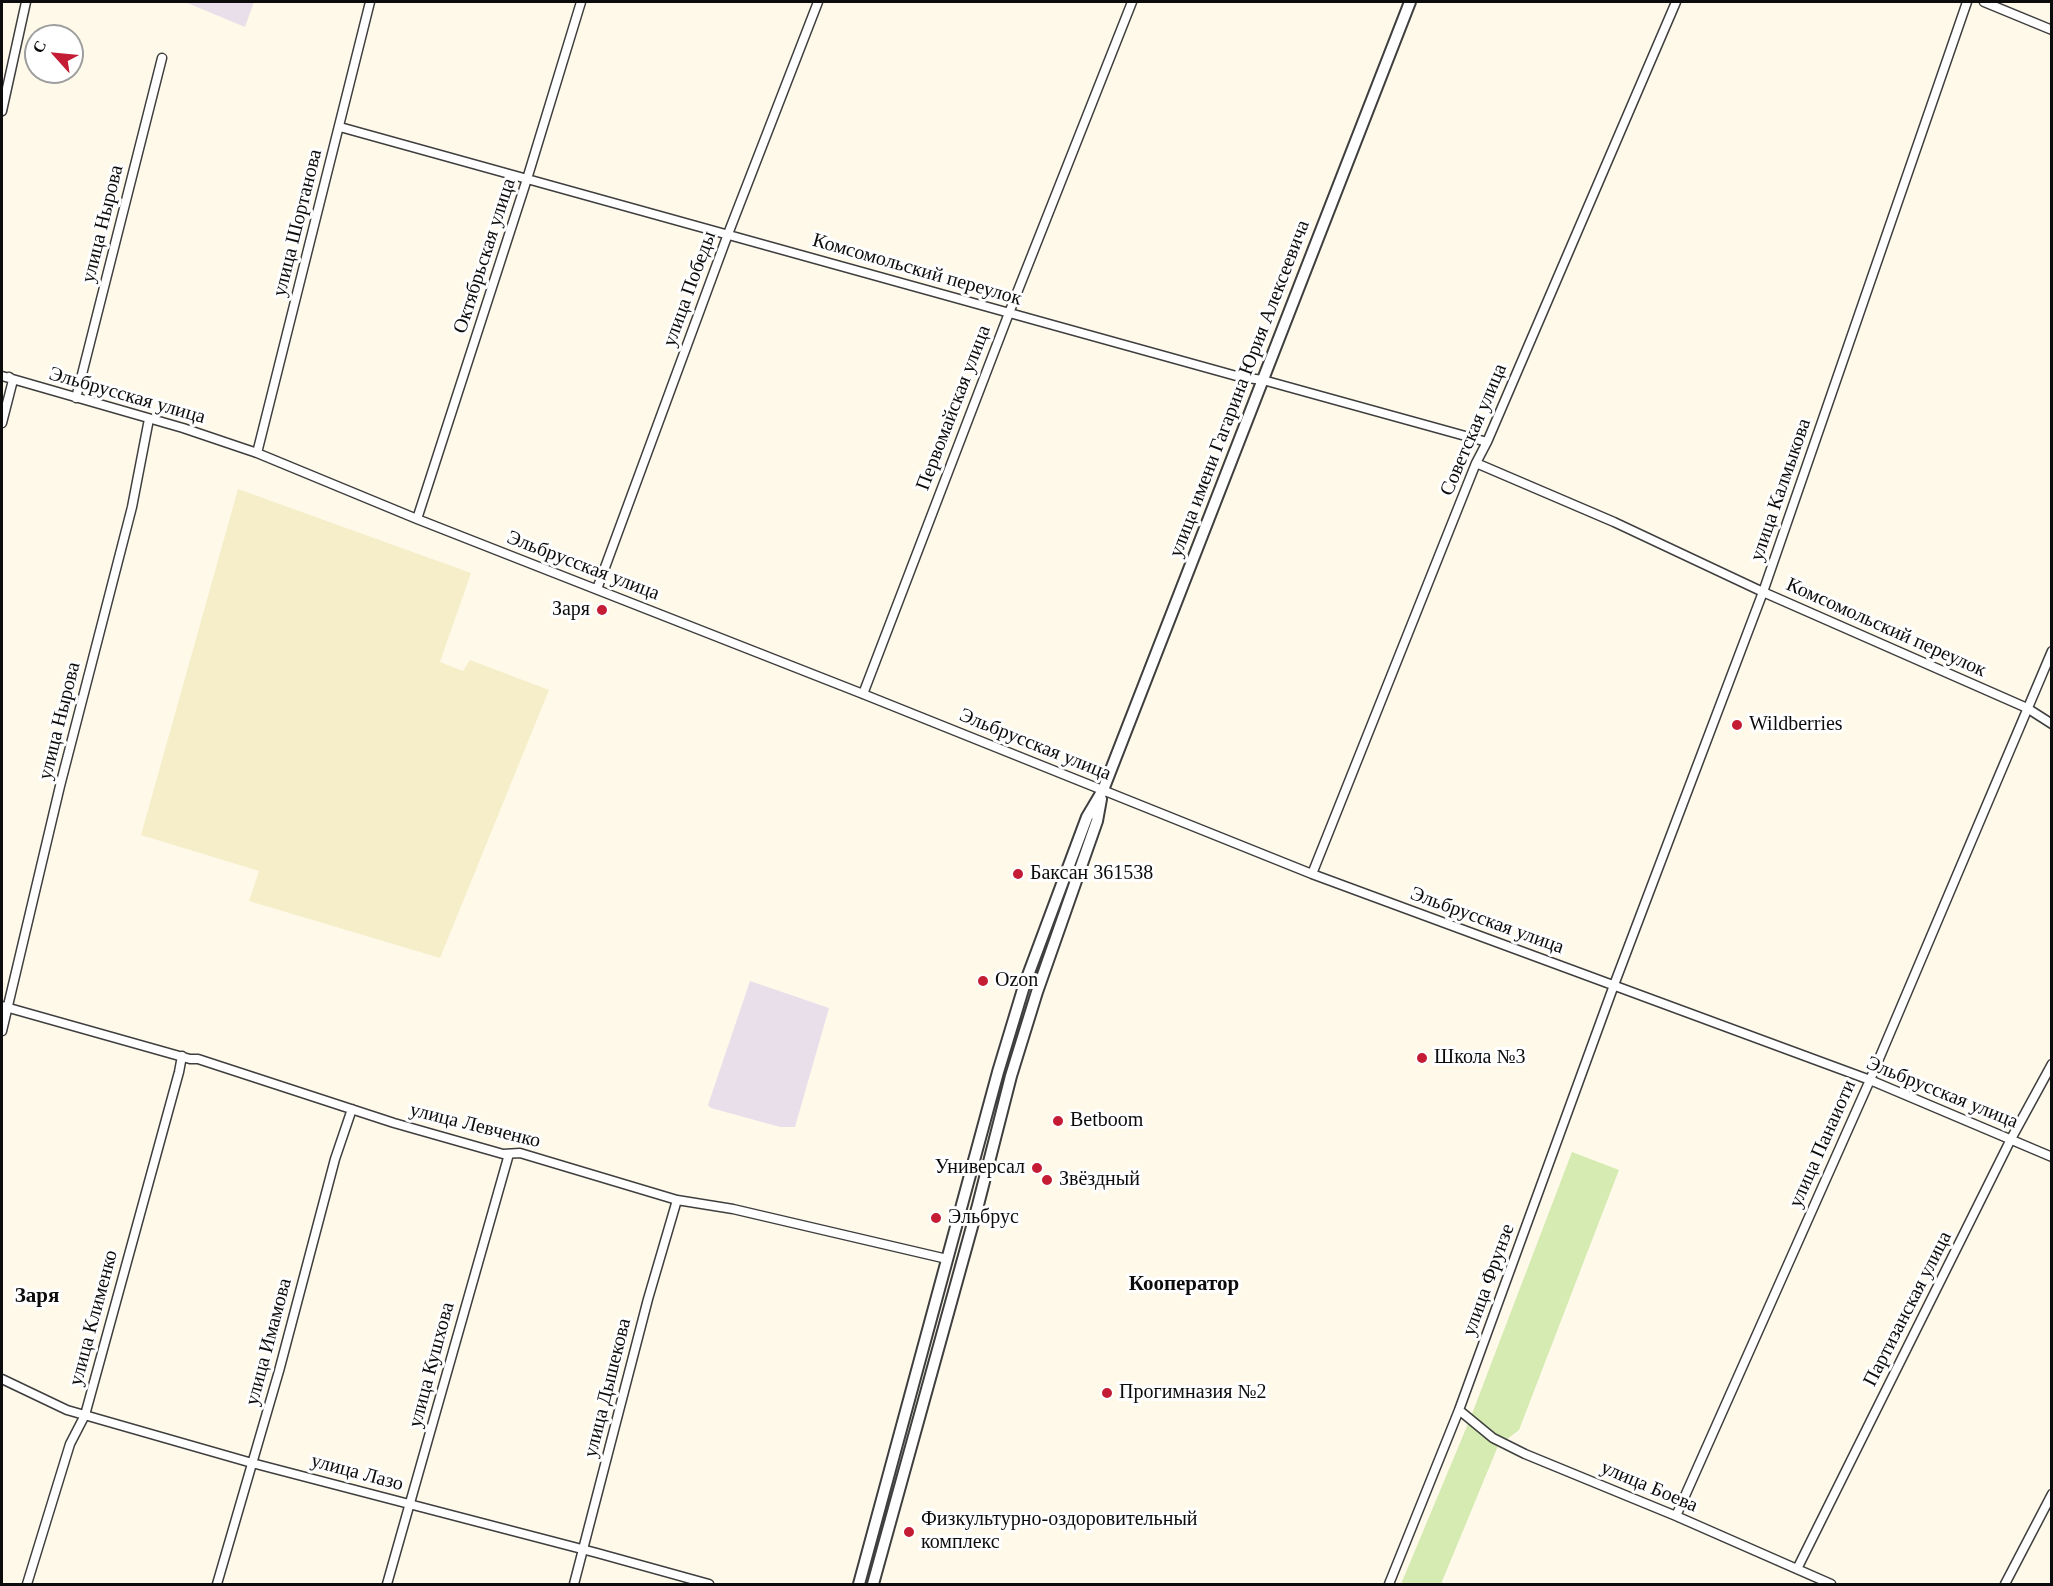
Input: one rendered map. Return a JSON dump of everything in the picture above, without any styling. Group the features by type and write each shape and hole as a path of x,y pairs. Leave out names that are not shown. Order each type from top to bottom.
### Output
{"street":[{"path":"2,111 26,2"},
{"name":"улица Шортанова","path":"258,453 370,2"},
{"name":"Октябрьская улица","path":"417,519 527,179 581,2"},
{"name":"улица Победы","path":"597,589 728,234 818,2"},
{"name":"Первомайская улица","path":"863,694 1009,313 1132,2"},
{"name":"улица имени Гагарина Юрия Алексеевича","path":"859,1584 998,1072 1025,982 1087,817 1103,790 1410,2"},
{"name":"Советская улица","path":"1311,874 1476,463 1676,2"},
{"name":"улица Калмыкова","path":"1614,985 1763,592 1966,2"},
{"path":"1984,2 2052,30"},
{"name":"улица Нырова","path":"76,398 162,58"},
{"name":"Комсомольский переулок","path":"340,127 1240,377 1263,380 1487,442"},
{"name":"Эльбрусская улица","path":"2,374 13,380 149,418 258,453 417,519 863,694 1311,874 1870,1080 2052,1157"},
{"path":"2,423 13,380"},
{"name":"улица Нырова","path":"2,1031 4,1007 132,507 149,418"},
{"name":"Комсомольский переулок","path":"1476,463 1614,522 1763,592 2027,708 2052,724"},
{"name":"улица Панаиоти","path":"1676,1516 1870,1080 2052,651"},
{"name":"улица имени Гагарина Юрия Алексеевича","path":"873,1584 978,1205 1011,1076 1037,992 1097,821 1103,790"},
{"name":"улица Фрунзе","path":"1389,1584 1459,1410 1614,985"},
{"name":"улица Левченко","path":"4,1007 182,1056 503,1154 520,1153 677,1200 733,1209 947,1259"},
{"name":"улица Клименко","path":"27,1584 70,1444 85,1414 182,1056"},
{"name":"Партизанская улица","path":"1797,1569 2012,1139 2052,1064"},
{"name":"улица Имамова","path":"217,1584 279,1371 335,1159 352,1109"},
{"name":"улица Кушхова","path":"387,1584 509,1154"},
{"name":"улица Дышекова","path":"574,1584 645,1309 677,1200"},
{"name":"улица Лазо","path":"2,1379 67,1410 252,1463 584,1550 692,1582 709,1584"},
{"name":"улица Боева","path":"1459,1410 1493,1438 1525,1454 1832,1584"},
{"path":"2005,1584 2052,1494"}],"shaded area":[{"path":"185,2 254,2 245,27"},
{"path":"238,489 471,573 440,662 463,671 470,660 549,690 440,958 249,901 259,871 141,835"},
{"path":"750,981 829,1008 795,1127 780,1127 711,1108 708,1105"}],"green space":[{"path":"1572,1152 1619,1170 1519,1430 1498,1446 1441,1584 1401,1584 1470,1419"}],"place":[{"name":"Заря","path":"602,610"},
{"name":"Wildberries","path":"1737,725"},
{"name":"Баксан 361538","path":"1018,874"},
{"name":"Ozon","path":"983,981"},
{"name":"Школа №3","path":"1422,1058"},
{"name":"Betboom","path":"1058,1121"},
{"name":"Универсал","path":"1037,1168"},
{"name":"Звёздный","path":"1047,1180"},
{"name":"Эльбрус","path":"936,1218"},
{"name":"Прогимназия №2","path":"1107,1393"},
{"name":"Физкультурно-оздоровительный комплекс","path":"909,1532"}],"district":[{"name":"Кооператор","path":"1184,1285"},
{"name":"Заря","path":"37,1297"}]}
